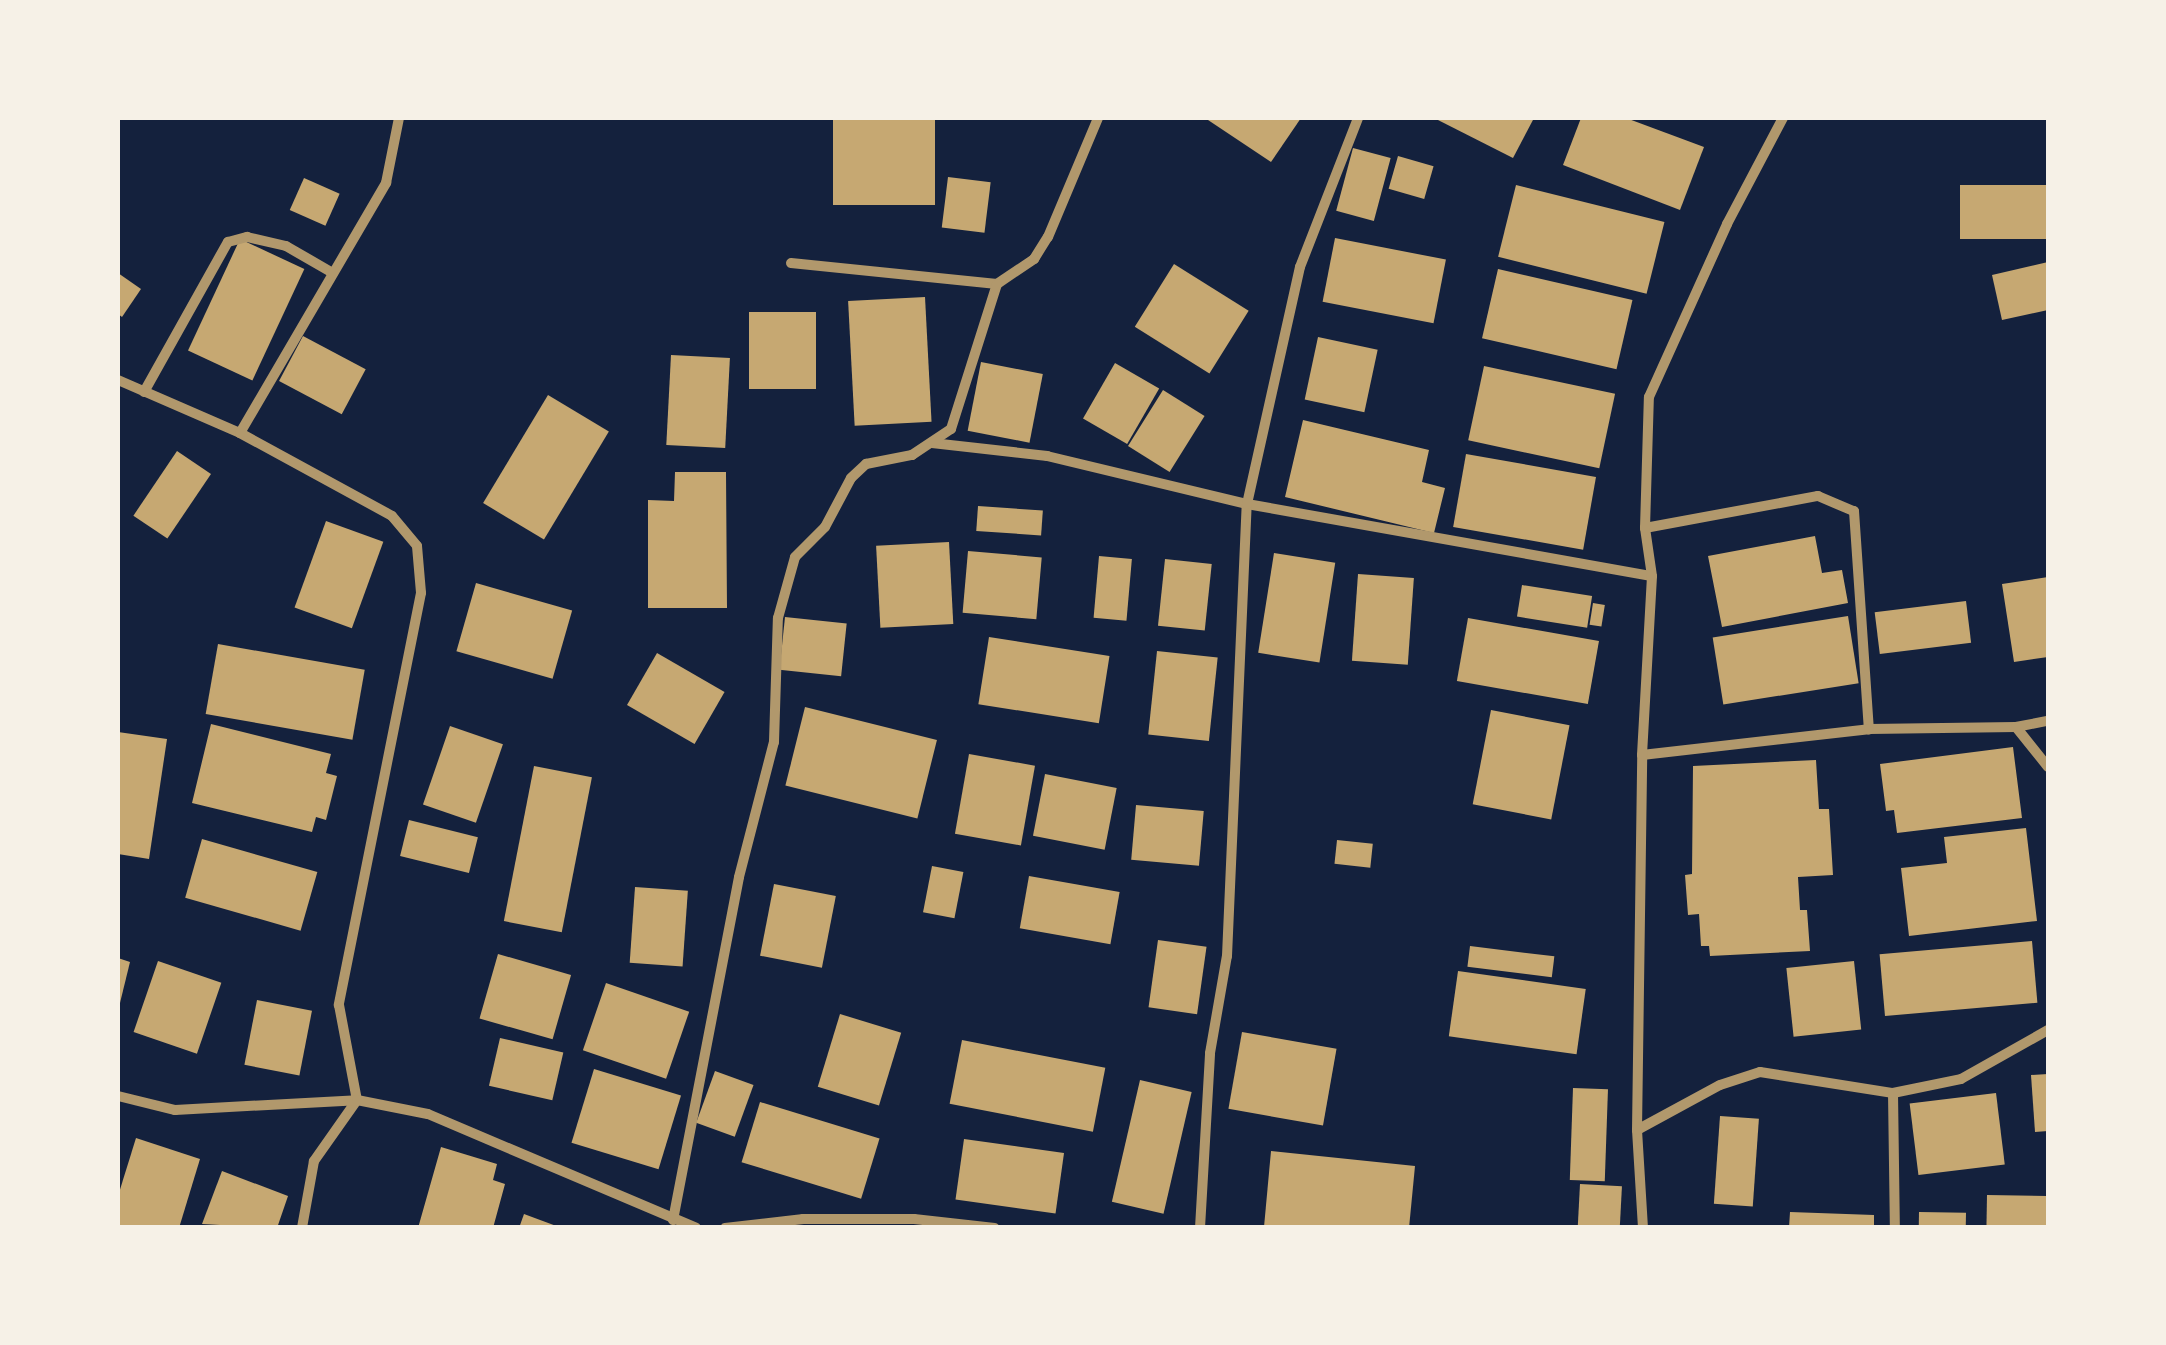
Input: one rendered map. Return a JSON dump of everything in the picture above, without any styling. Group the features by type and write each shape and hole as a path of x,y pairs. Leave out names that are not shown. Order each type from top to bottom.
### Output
{"street":[{"path":"240,434 386,183 399,118"},
{"path":"672,1220 738,877 774,742 778,618 795,557 825,526 851,478 866,464 912,455 951,429 997,284 1034,259 1048,238 1098,118"},
{"path":"1200,1228 1210,1053 1227,956 1247,504 1300,267 1358,118"},
{"path":"1643,1228 1637,1130 1642,755 1652,576 1644,528 1648,397 1727,224 1783,118"},
{"path":"144,392 228,242 247,237 286,246 331,272"},
{"path":"791,263 997,284"},
{"path":"118,380 240,434 392,516 417,546 421,593 339,1005 357,1100 314,1161 302,1228"},
{"path":"931,443 1047,456 1247,504 1652,576"},
{"path":"1644,528 1818,496 1854,511 1869,730"},
{"path":"1642,755 1869,730 2016,727 2048,721"},
{"path":"2016,727 2048,767"},
{"path":"1637,1130 1720,1085 1760,1072 1893,1093 1961,1079 2048,1030"},
{"path":"1893,1093 1894,1228"},
{"path":"118,1096 175,1110 357,1100 428,1114 696,1228"},
{"path":"725,1228 804,1219 914,1219 995,1228"}],"building":[{"path":"833,118 935,118 935,205 833,205"},
{"path":"1205,118 1301,118 1271,162"},
{"path":"1434,118 1534,118 1513,158"},
{"path":"1581,118 1626,118 1704,147 1680,210 1563,165"},
{"path":"1353,148 1391,158 1374,221 1336,211"},
{"path":"1398,156 1434,166 1424,199 1389,189"},
{"path":"948,177 991,182 984,233 942,228"},
{"path":"304,178 340,194 325,226 290,210"},
{"path":"1516,185 1664,222 1647,294 1498,257"},
{"path":"1960,185 2048,185 2048,239 1960,239"},
{"path":"1335,238 1446,260 1434,323 1323,302"},
{"path":"240,239 304,269 252,380 188,350"},
{"path":"2048,262 2048,310 2002,320 1992,275"},
{"path":"1174,264 1249,311 1209,373 1135,327"},
{"path":"1498,269 1632,300 1616,369 1482,338"},
{"path":"118,273 141,289 122,317 118,314"},
{"path":"925,297 932,422 855,426 848,301"},
{"path":"749,312 816,312 816,389 749,389"},
{"path":"303,336 366,369 342,414 279,381"},
{"path":"1318,337 1378,350 1364,412 1305,400"},
{"path":"671,355 730,358 725,448 666,445"},
{"path":"981,362 1043,374 1029,443 968,431"},
{"path":"1115,363 1159,388 1127,444 1083,418"},
{"path":"1484,366 1615,394 1599,468 1468,440"},
{"path":"1163,390 1205,416 1170,472 1128,446"},
{"path":"548,395 609,432 544,540 483,503"},
{"path":"1303,420 1429,450 1422,482 1445,488 1434,533 1285,497"},
{"path":"177,451 211,474 167,539 133,516"},
{"path":"1466,454 1596,477 1583,550 1453,527"},
{"path":"675,472 726,472 727,608 648,608 648,500 674,501"},
{"path":"978,506 1043,511 1041,535 976,531"},
{"path":"326,521 383,542 352,628 295,607"},
{"path":"1815,536 1822,573 1842,570 1848,603 1722,627 1708,556"},
{"path":"949,542 953,624 880,628 876,546"},
{"path":"968,551 1042,557 1036,619 963,613"},
{"path":"1274,553 1335,563 1319,662 1258,653"},
{"path":"1099,556 1132,559 1126,621 1094,618"},
{"path":"1165,559 1212,564 1205,631 1158,626"},
{"path":"1358,574 1414,578 1408,665 1352,661"},
{"path":"2048,577 2048,657 2014,662 2002,584"},
{"path":"476,583 572,611 553,679 456,651"},
{"path":"1522,585 1592,596 1587,628 1517,617"},
{"path":"1966,601 1971,643 1880,654 1875,612"},
{"path":"1593,603 1605,605 1601,627 1590,625"},
{"path":"1848,616 1859,683 1723,705 1713,637"},
{"path":"785,617 847,623 841,676 779,670"},
{"path":"1468,618 1599,641 1588,704 1457,681"},
{"path":"989,637 1109,656 1099,723 978,704"},
{"path":"218,644 365,670 352,740 206,714"},
{"path":"1157,651 1218,657 1209,741 1148,735"},
{"path":"657,653 725,692 695,744 627,705"},
{"path":"805,707 937,740 917,818 785,786"},
{"path":"1491,710 1570,725 1551,820 1473,804"},
{"path":"211,724 331,754 326,773 337,776 326,820 316,817 312,832 192,803"},
{"path":"450,726 503,744 476,823 423,804"},
{"path":"118,732 167,739 149,859 118,854"},
{"path":"2013,747 2022,818 1897,833 1894,810 1886,811 1880,764"},
{"path":"969,754 1035,766 1021,845 955,834"},
{"path":"1816,760 1819,809 1829,809 1833,875 1798,877 1800,910 1807,910 1810,951 1710,956 1709,946 1701,946 1699,914 1688,915 1685,875 1692,874 1693,766"},
{"path":"534,766 592,777 562,932 504,921"},
{"path":"1045,774 1117,788 1105,850 1033,836"},
{"path":"1136,805 1204,811 1199,866 1131,860"},
{"path":"409,820 478,837 469,873 400,856"},
{"path":"2026,828 2037,921 1909,936 1901,868 1947,863 1944,837"},
{"path":"202,839 317,872 301,931 185,898"},
{"path":"1337,840 1373,844 1370,868 1334,864"},
{"path":"932,866 963,872 954,918 923,912"},
{"path":"1029,876 1120,892 1110,944 1020,928"},
{"path":"774,884 836,896 822,968 760,956"},
{"path":"635,887 688,891 683,967 630,963"},
{"path":"1158,940 1207,947 1197,1014 1149,1007"},
{"path":"2032,941 2037,1003 1885,1016 1880,954"},
{"path":"1470,946 1554,956 1552,977 1467,967"},
{"path":"498,954 571,975 553,1039 480,1018"},
{"path":"118,958 130,962 119,1007 118,1006"},
{"path":"158,961 221,983 197,1054 134,1032"},
{"path":"1854,961 1861,1030 1794,1037 1786,968"},
{"path":"1458,971 1586,989 1577,1054 1449,1036"},
{"path":"606,983 689,1012 666,1079 583,1050"},
{"path":"257,1000 312,1011 299,1075 244,1065"},
{"path":"840,1014 901,1033 879,1105 818,1087"},
{"path":"1242,1032 1337,1049 1323,1125 1228,1109"},
{"path":"500,1038 563,1053 552,1100 489,1086"},
{"path":"962,1040 1105,1068 1093,1132 950,1104"},
{"path":"594,1069 681,1096 659,1169 571,1143"},
{"path":"715,1071 754,1085 735,1137 696,1123"},
{"path":"2048,1074 2048,1131 2035,1132 2031,1075"},
{"path":"1140,1080 1192,1092 1164,1214 1112,1202"},
{"path":"1573,1088 1608,1089 1605,1181 1570,1180"},
{"path":"1996,1093 2005,1164 1918,1175 1910,1104"},
{"path":"760,1102 880,1139 861,1199 742,1162"},
{"path":"1720,1116 1759,1119 1753,1207 1714,1204"},
{"path":"136,1138 200,1159 179,1228 118,1228 118,1196"},
{"path":"964,1139 1064,1153 1056,1213 956,1199"},
{"path":"441,1147 497,1164 493,1180 505,1184 493,1228 418,1228"},
{"path":"1271,1151 1415,1166 1409,1228 1264,1227"},
{"path":"222,1171 288,1196 277,1228 202,1224"},
{"path":"1580,1184 1622,1186 1620,1228 1578,1228"},
{"path":"1987,1195 2047,1196 2046,1228 1986,1228"},
{"path":"1790,1212 1874,1215 1874,1228 1789,1228"},
{"path":"1919,1212 1966,1213 1966,1228 1919,1228"},
{"path":"524,1214 559,1227 559,1228 519,1228"}]}
